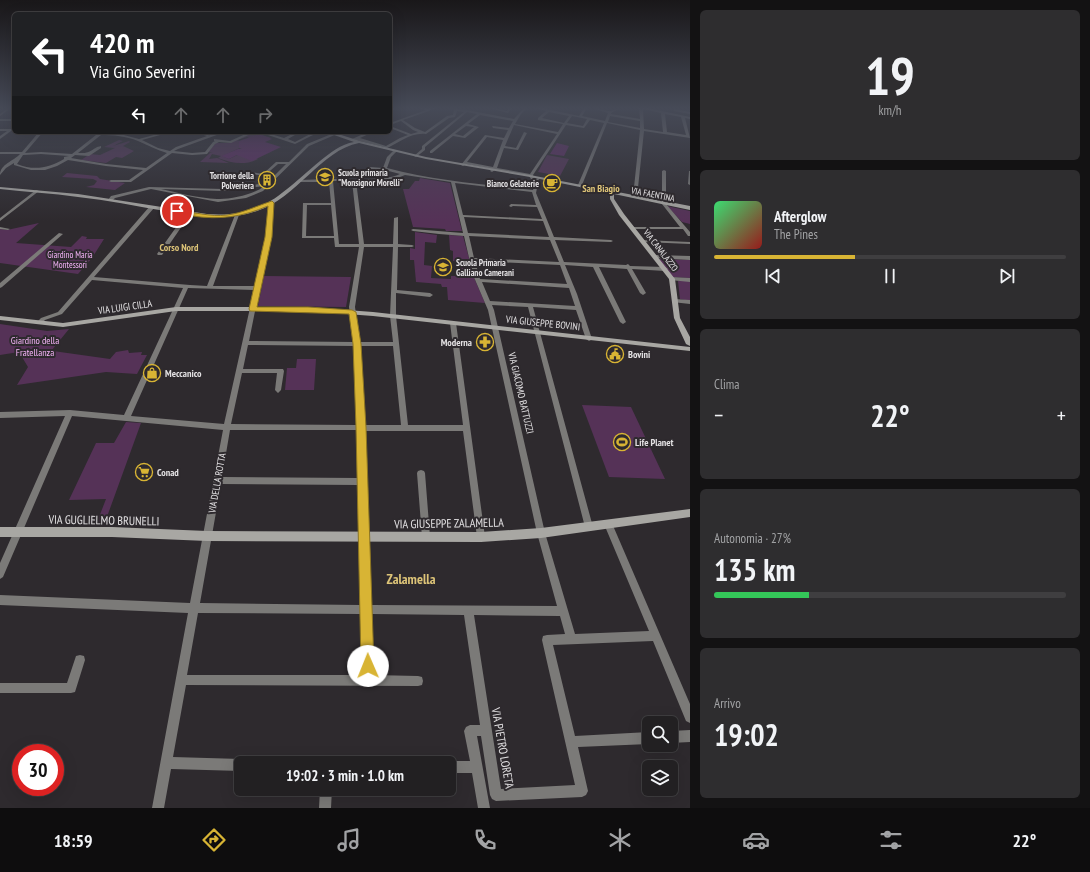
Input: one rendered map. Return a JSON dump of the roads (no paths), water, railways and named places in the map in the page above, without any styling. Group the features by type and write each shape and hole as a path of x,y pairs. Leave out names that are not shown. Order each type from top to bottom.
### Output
{"street":[{"path":"29,146 14,163 16,166 46,169 87,146"},
{"path":"149,146 157,150 192,154 206,153 212,146"},
{"path":"111,181 130,181 170,152 183,146"},
{"path":"153,189 218,201 244,197 262,190 270,184 307,146"},
{"path":"0,189 37,191 110,200 215,217 237,215 272,203 334,152 344,146"},
{"path":"377,146 393,152 494,170"},
{"path":"386,148 390,146"},
{"path":"416,156 426,146"},
{"path":"430,154 440,146"},
{"path":"464,164 478,146"},
{"path":"494,170 504,147 517,149 519,146"},
{"path":"531,176 551,146"},
{"path":"580,186 596,146"},
{"path":"635,197 641,146"},
{"path":"80,160 100,147"},
{"path":"385,169 393,152"},
{"path":"0,153 88,155"},
{"path":"66,158 106,166 146,169"},
{"path":"0,174 6,167 18,159"},
{"path":"250,173 264,175 277,164 290,163"},
{"path":"464,164 664,203"},
{"path":"370,168 385,169 404,174 453,182 534,191"},
{"path":"664,171 664,203 690,236"},
{"path":"690,172 690,184"},
{"path":"300,181 331,179 386,179 398,177 404,174"},
{"path":"531,176 538,179 612,193"},
{"path":"331,179 336,246 412,246"},
{"path":"354,179 362,245 356,276 352,312 357,344 361,427 368,681"},
{"path":"538,179 556,181"},
{"path":"538,179 534,191 538,206 570,286 589,339"},
{"name":"VIA GIACOMO BATTUZZI","path":"453,182 478,280 488,302 495,328 541,533 571,640"},
{"path":"110,200 113,197 141,190 168,188 223,190 270,184"},
{"path":"0,220 37,191"},
{"name":"VIA FAENTINA","path":"612,193 690,209"},
{"name":"VIA CANALAZZO","path":"612,193 616,206 672,279 677,318 690,344"},
{"name":"VIA DELLA ROTTA","path":"158,808 167,764 193,608 227,427 268,237 272,203"},
{"path":"333,204 305,204 304,237 336,237"},
{"path":"511,206 538,206"},
{"path":"39,323 43,319 60,313 152,207"},
{"path":"167,254 160,254 189,213"},
{"path":"209,288 237,215"},
{"path":"462,216 543,220"},
{"path":"396,218 393,316 405,428"},
{"path":"0,228 8,229"},
{"path":"632,228 684,228"},
{"path":"413,230 439,233 611,241"},
{"path":"0,286 61,234"},
{"path":"644,241 690,243"},
{"path":"656,257 690,258"},
{"path":"472,259 665,269"},
{"path":"595,265 623,322"},
{"path":"628,266 643,293"},
{"path":"91,278 186,287 257,288"},
{"path":"672,279 690,280"},
{"path":"478,280 570,286"},
{"path":"126,418 186,287"},
{"path":"393,291 430,295"},
{"path":"674,301 690,302"},
{"path":"488,302 578,308"},
{"path":"530,305 590,527"},
{"name":"VIA LUIGI CILLA","path":"0,318 63,326 176,309 308,309 352,312"},
{"name":"VIA GIUSEPPE BOVINI","path":"352,312 690,349"},
{"path":"453,323 481,537"},
{"path":"246,343 396,344"},
{"path":"240,371 281,371 278,390"},
{"path":"0,574 70,413"},
{"path":"0,415 70,413 227,427 466,428"},
{"path":"421,473 426,537"},
{"path":"218,480 362,482"},
{"name":"VIA GIUSEPPE ZALAMELLA","path":"207,536 481,537 541,533 690,514"},
{"path":"608,524 690,717"},
{"name":"VIA GUGLIELMO BRUNELLI","path":"0,532 112,532 207,536"},
{"path":"0,600 193,608 563,611"},
{"name":"VIA PIETRO LORETA","path":"468,610 496,796 582,792 547,640 571,640"},
{"path":"571,640 656,636"},
{"path":"0,688 71,688 80,660"},
{"path":"181,680 418,681"},
{"path":"484,808 470,731 486,730"},
{"path":"678,737 690,736"},
{"path":"570,742 642,738"},
{"path":"167,764 234,765"},
{"path":"456,767 477,767"},
{"path":"325,808 326,796"}],"place":[{"name":"Scuola primaria \"Monsignor Morelli\"","path":"325,177"},
{"name":"Torrione della Polveriera","path":"267,180"},
{"name":"Bianco Gelaterie","path":"552,183"},
{"name":"Scuola Primaria Galliano Camerani","path":"443,267"},
{"name":"Moderna","path":"485,342"},
{"name":"Bovini","path":"615,354"},
{"name":"Meccanico","path":"152,373"},
{"name":"Life Planet","path":"622,442"},
{"name":"Conad","path":"144,472"}],"district":[{"name":"San Biagio","path":"601,188"},
{"name":"Corso Nord","path":"179,247"},
{"name":"Zalamella","path":"411,579"}],"park label":[{"name":"Giardino Maria Montessori","path":"70,260"},
{"name":"Giardino della Fratellanza","path":"35,346"}]}
